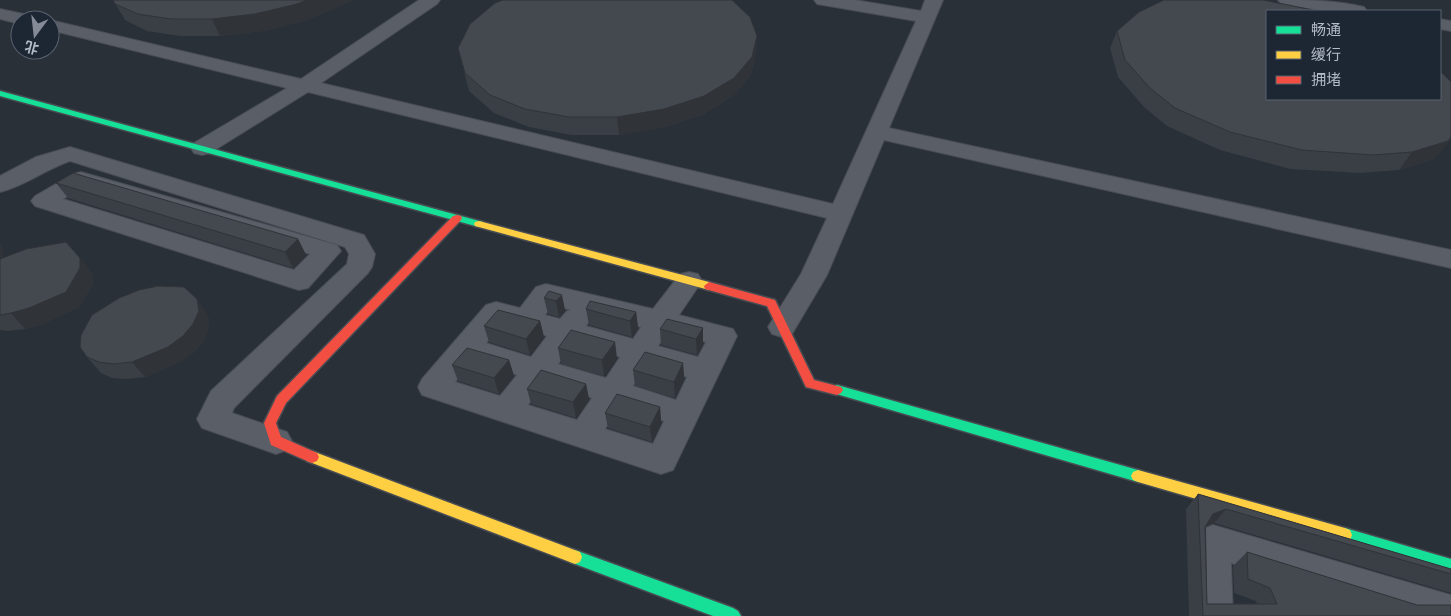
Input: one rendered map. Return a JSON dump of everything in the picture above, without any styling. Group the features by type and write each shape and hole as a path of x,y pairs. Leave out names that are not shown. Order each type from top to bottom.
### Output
{"street":[{"path":"202,148 304,86 431,0"},
{"path":"782,327 814,275 930,8 823,0"},
{"path":"1287,0 1352,10"},
{"path":"60,28 840,213"},
{"path":"3,96 202,148 771,303 810,384 860,395 1451,566"},
{"path":"876,132 1451,259"},
{"path":"5,178 44,162 70,154 205,223 263,251 299,281 328,251 263,251 205,223 130,210 43,201 81,179 130,210 205,223 356,240 362,254 360,267 222,400 213,419 276,441 318,460 733,616"},
{"path":"276,441 270,423 281,400 458,218"},
{"path":"584,436 660,321 689,281"},
{"path":"526,320 546,294 724,336 706,371 683,415 660,460 433,387 496,312 706,371"},
{"path":"507,410 567,332 586,303"},
{"path":"466,348 683,415"},
{"path":"1223,613 1213,541 1392,606 1451,614"}],"building":[{"path":"113,0 308,0 255,14 212,19 171,19 138,14 115,4"},
{"path":"503,0 732,0 750,17 757,36 752,57 734,78 704,96 664,109 617,117 569,117 525,109 490,95 465,73 458,48 470,24 495,3"},
{"path":"1164,0 1263,0 1311,10 1266,10 1266,100 1441,100 1441,72 1451,82 1451,137 1448,141 1412,152 1373,155 1302,150 1230,132 1175,108 1151,89 1125,60 1117,31 1139,12"},
{"path":"73,173 298,239 285,252 56,183"},
{"path":"66,242 80,258 80,268 66,292 29,308 0,315 0,259 26,249"},
{"path":"158,286 184,287 197,299 199,311 193,324 183,336 168,347 132,362 114,364 99,362 87,357 80,347 81,335 92,315 119,298 139,290"},
{"path":"549,291 562,295 556,301 544,298"},
{"path":"590,301 636,312 630,321 586,309"},
{"path":"498,310 540,321 526,339 484,326"},
{"path":"667,319 703,328 696,339 660,329"},
{"path":"571,330 615,342 602,360 558,348"},
{"path":"467,348 509,360 494,378 452,365"},
{"path":"645,352 683,363 674,382 633,370"},
{"path":"541,370 586,384 573,402 527,389"},
{"path":"617,394 660,407 650,427 605,413"},
{"path":"1198,494 1451,569 1451,574 1226,509 1213,514 1205,527 1207,604 1277,604 1270,588 1248,579 1247,552 1417,605 1451,605 1451,616 1203,616"}],"traffic: fast":[{"path":"0,93 479,224"},
{"path":"837,390 1138,476"},
{"path":"1345,535 1451,566"},
{"path":"575,557 733,616"}],"traffic: slow":[{"path":"479,224 709,286"},
{"path":"312,457 575,557"},
{"path":"1138,476 1345,535"}],"traffic: jam":[{"path":"312,457 276,441 270,423 281,400 457,218"},
{"path":"709,286 771,303 810,384 837,390"}]}
